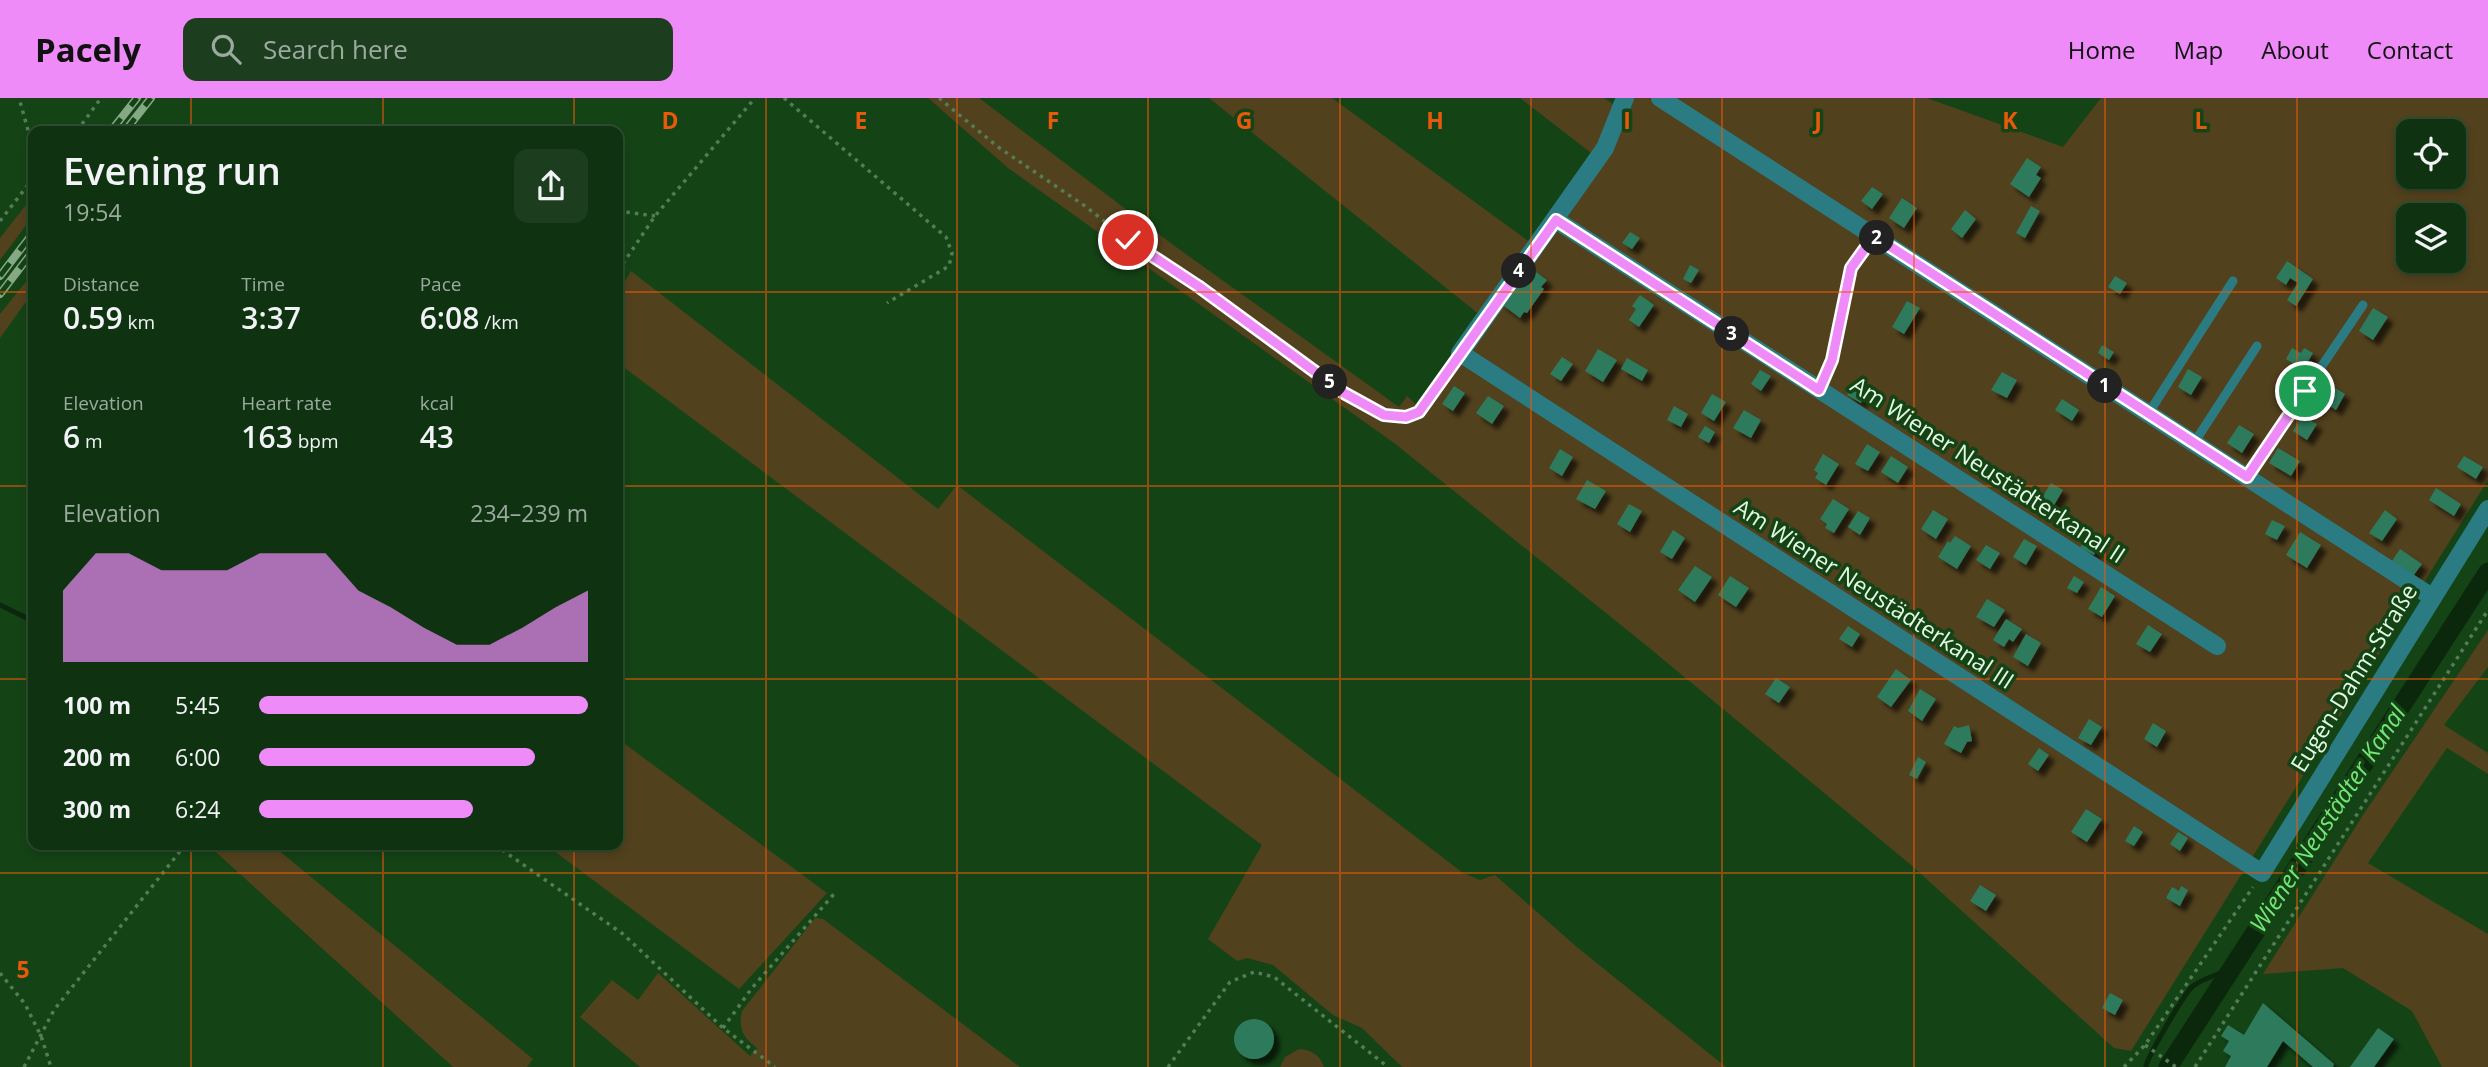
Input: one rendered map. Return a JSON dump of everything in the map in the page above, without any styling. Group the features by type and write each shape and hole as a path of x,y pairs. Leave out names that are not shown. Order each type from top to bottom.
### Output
{"street":[{"path":"1461,353 1605,148 1625,98"},
{"path":"1660,98 2432,597"},
{"name":"Am Wiener Neustädterkanal II","path":"1556,220 2217,646"},
{"name":"Am Wiener Neustädterkanal III","path":"1461,353 2262,873"},
{"name":"Eugen-Dahm-Straße","path":"2262,873 2488,509"}],"lane":[{"path":"2148,414 2233,281"},
{"path":"2247,477 2362,305"},
{"path":"2194,443 2257,346"}],"path":[{"path":"19,98 28,130"},
{"path":"81,126 101,98"},
{"path":"623,264 655,216 755,98"},
{"path":"784,98 946,237 952,253 949,266 887,303"},
{"path":"939,98 998,148 1198,286 1344,393 1384,415 1406,417 1419,412 1461,353"},
{"path":"0,220 28,185"},
{"path":"623,212 655,216"},
{"path":"1819,390 1832,360 1851,268 1874,236"},
{"path":"2195,1067 2488,610"},
{"path":"24,1067 54,1010 181,850"},
{"path":"502,850 623,934 723,1028 775,1067"},
{"path":"2124,1067 2145,1045 2262,873"},
{"path":"723,1028 752,988 834,894"},
{"path":"1168,1067 1230,982 1254,972 1274,977 1388,1067"},
{"path":"0,973 25,1004 41,1036 51,1067"},
{"path":"2145,1045 2176,1067"}],"shaded area":[{"path":"928,98 979,98 1172,244 1399,407 1407,396 1419,407 1480,315 1209,98 1332,98 1531,243 1591,153 1520,98 1604,98 1613,104 1616,98 1927,98 2063,147 2101,98 2488,98 2488,480 2131,1051 2114,1048 1911,865 1647,646 1394,443 1008,168"},
{"path":"28,202 28,223 0,260 0,238"},
{"path":"631,271 938,509 957,485 1463,873 1480,880 1495,875 1578,948 1726,1067 1402,1067 1362,1028 1333,1015 1273,965 1247,958 1237,961 1208,939 1262,845 623,367 623,285"},
{"path":"28,279 28,299 0,338 0,314"},
{"path":"2488,630 2488,667 2444,725 2488,753 2488,774 2447,748 2368,863 2488,934 2488,1067 2442,1067 2412,1011 2343,968 2263,974 2363,815"},
{"path":"623,743 827,893 739,989 553,850 623,850"},
{"path":"214,850 278,850 533,1059 527,1067 453,1067"},
{"path":"815,918 823,919 1020,1067 640,1067 580,1017 612,980 638,1000 658,973 750,1056 757,1048 743,1032 742,1011"},
{"path":"1299,1049 1315,1054 1324,1067 1280,1067 1285,1057"}],"building":[{"path":"2027,158 2041,167 2036,175 2041,178 2029,197 2010,184"},
{"path":"1872,187 1883,194 1872,209 1861,201"},
{"path":"1902,198 1917,208 1904,228 1889,218"},
{"path":"2031,206 2040,211 2025,238 2016,233"},
{"path":"1965,210 1976,219 1962,238 1951,229"},
{"path":"1630,232 1640,238 1632,249 1622,243"},
{"path":"2287,261 2313,279 2296,306 2287,300 2298,283 2290,278 2286,285 2276,278"},
{"path":"1690,265 1699,270 1691,283 1683,279"},
{"path":"1525,269 1531,273 1533,270 1547,280 1527,313 1524,312 1520,318 1500,303"},
{"path":"2115,276 2127,283 2120,294 2108,287"},
{"path":"1640,295 1654,305 1639,327 1629,320 1636,309 1632,306"},
{"path":"1907,301 1920,308 1904,334 1892,327"},
{"path":"2373,308 2388,317 2373,340 2359,331"},
{"path":"2102,345 2114,352 2109,360 2098,353"},
{"path":"2292,348 2301,353 2304,348 2313,353 2303,370 2286,359"},
{"path":"1598,349 1617,360 1603,382 1585,371"},
{"path":"1562,357 1573,364 1561,381 1550,374"},
{"path":"1627,358 1648,370 1642,381 1621,369"},
{"path":"2188,369 2202,377 2191,395 2178,387"},
{"path":"1760,370 1771,376 1761,391 1751,384"},
{"path":"2002,372 2017,380 2007,398 1991,390"},
{"path":"2324,381 2345,394 2336,410 2314,396"},
{"path":"1454,386 1465,393 1453,411 1442,404"},
{"path":"1852,386 1866,394 1861,403 1847,395"},
{"path":"1712,394 1726,402 1714,421 1701,413"},
{"path":"1488,396 1504,406 1492,424 1476,413"},
{"path":"2062,399 2079,410 2072,421 2055,410"},
{"path":"1674,406 1688,414 1681,427 1667,420"},
{"path":"1744,410 1761,420 1751,438 1733,428"},
{"path":"2302,416 2317,424 2307,440 2293,431"},
{"path":"2239,425 2254,434 2242,453 2227,443"},
{"path":"1705,426 1715,432 1709,443 1698,437"},
{"path":"1867,444 1880,452 1868,471 1855,464"},
{"path":"2278,448 2300,461 2291,476 2269,463"},
{"path":"1560,449 1573,457 1562,476 1549,468"},
{"path":"1823,454 1839,464 1826,485 1815,478 1818,473 1814,470"},
{"path":"1891,456 1908,467 1898,483 1881,472"},
{"path":"2464,456 2483,467 2476,479 2457,467"},
{"path":"1587,480 1606,491 1595,509 1576,499"},
{"path":"2051,483 2063,490 2050,512 2038,504"},
{"path":"2436,488 2461,504 2454,516 2429,500"},
{"path":"1833,499 1849,509 1834,533 1825,528 1827,524 1820,519"},
{"path":"1629,504 1642,511 1630,532 1617,524"},
{"path":"1933,510 1948,519 1936,539 1921,529"},
{"path":"2385,510 2397,519 2382,541 2369,533"},
{"path":"1858,511 1870,518 1860,535 1848,527"},
{"path":"2272,520 2285,526 2277,540 2265,534"},
{"path":"1783,523 1799,532 1789,548 1773,538"},
{"path":"1673,530 1685,538 1672,559 1660,552"},
{"path":"2300,532 2321,545 2307,568 2286,555"},
{"path":"2088,533 2102,540 2094,555 2080,548"},
{"path":"1955,536 1971,546 1957,569 1938,557 1948,541 1950,543"},
{"path":"2024,539 2037,546 2026,565 2013,557"},
{"path":"1986,545 2000,553 1990,569 1976,560"},
{"path":"2400,549 2422,564 2413,576 2392,561"},
{"path":"1695,566 1712,577 1695,602 1678,590"},
{"path":"1730,576 1749,588 1736,607 1718,595"},
{"path":"2074,576 2084,582 2077,593 2067,588"},
{"path":"2101,587 2115,596 2102,617 2088,609"},
{"path":"1987,599 2005,610 1994,627 1976,617"},
{"path":"2006,619 2022,629 2013,642 2009,639 2004,647 1993,640"},
{"path":"2148,625 2162,634 2150,652 2136,644"},
{"path":"1848,626 1860,634 1852,647 1839,639"},
{"path":"2026,634 2041,643 2028,666 2013,657"},
{"path":"1896,669 1911,680 1891,707 1877,697"},
{"path":"1776,678 1790,687 1779,703 1765,694"},
{"path":"1920,689 1936,699 1922,721 1908,711"},
{"path":"2089,719 2102,727 2091,745 2078,738"},
{"path":"2153,723 2166,731 2157,747 2144,739"},
{"path":"1969,725 1972,741 1967,742 1961,753 1944,744 1954,726 1958,728"},
{"path":"2039,748 2049,755 2038,771 2028,764"},
{"path":"1918,757 1926,762 1917,779 1909,775"},
{"path":"2086,809 2102,819 2087,842 2071,832"},
{"path":"2134,826 2143,832 2134,846 2125,841"},
{"path":"2178,832 2188,838 2180,851 2170,844"},
{"path":"1980,885 1996,895 1986,911 1970,901"},
{"path":"2181,886 2188,890 2180,906 2166,898 2172,887 2179,891"},
{"path":"2110,993 2123,1000 2115,1015 2102,1008"},
{"path":"2263,1003 2334,1064 2333,1067 2313,1067 2283,1041 2267,1067 2225,1067 2231,1056 2223,1051 2229,1041 2221,1036 2228,1025 2244,1035"},
{"path":"1254,1019 1262,1020 1268,1025 1273,1031 1273,1047 1268,1053 1262,1058 1254,1059 1246,1058 1240,1053 1235,1047 1234,1039 1235,1031 1240,1025 1246,1020"},
{"path":"2378,1028 2394,1039 2374,1067 2350,1067"}],"waterway":[{"name":"Wiener Neustädter Kanal","path":"2168,1067 2488,572"},
{"path":"0,605 28,619"},
{"path":"2146,1067 2159,1039 2193,986 2233,968"}],"railway":[{"path":"115,126 137,98"},
{"path":"129,126 151,98"},
{"path":"0,276 28,240"},
{"path":"0,294 28,258"}],"route":[{"path":"1128,240 1198,286 1344,393 1384,415 1406,417 1419,412 1556,220 1819,390 1832,360 1851,268 1874,236 2247,477 2305,391"}]}
